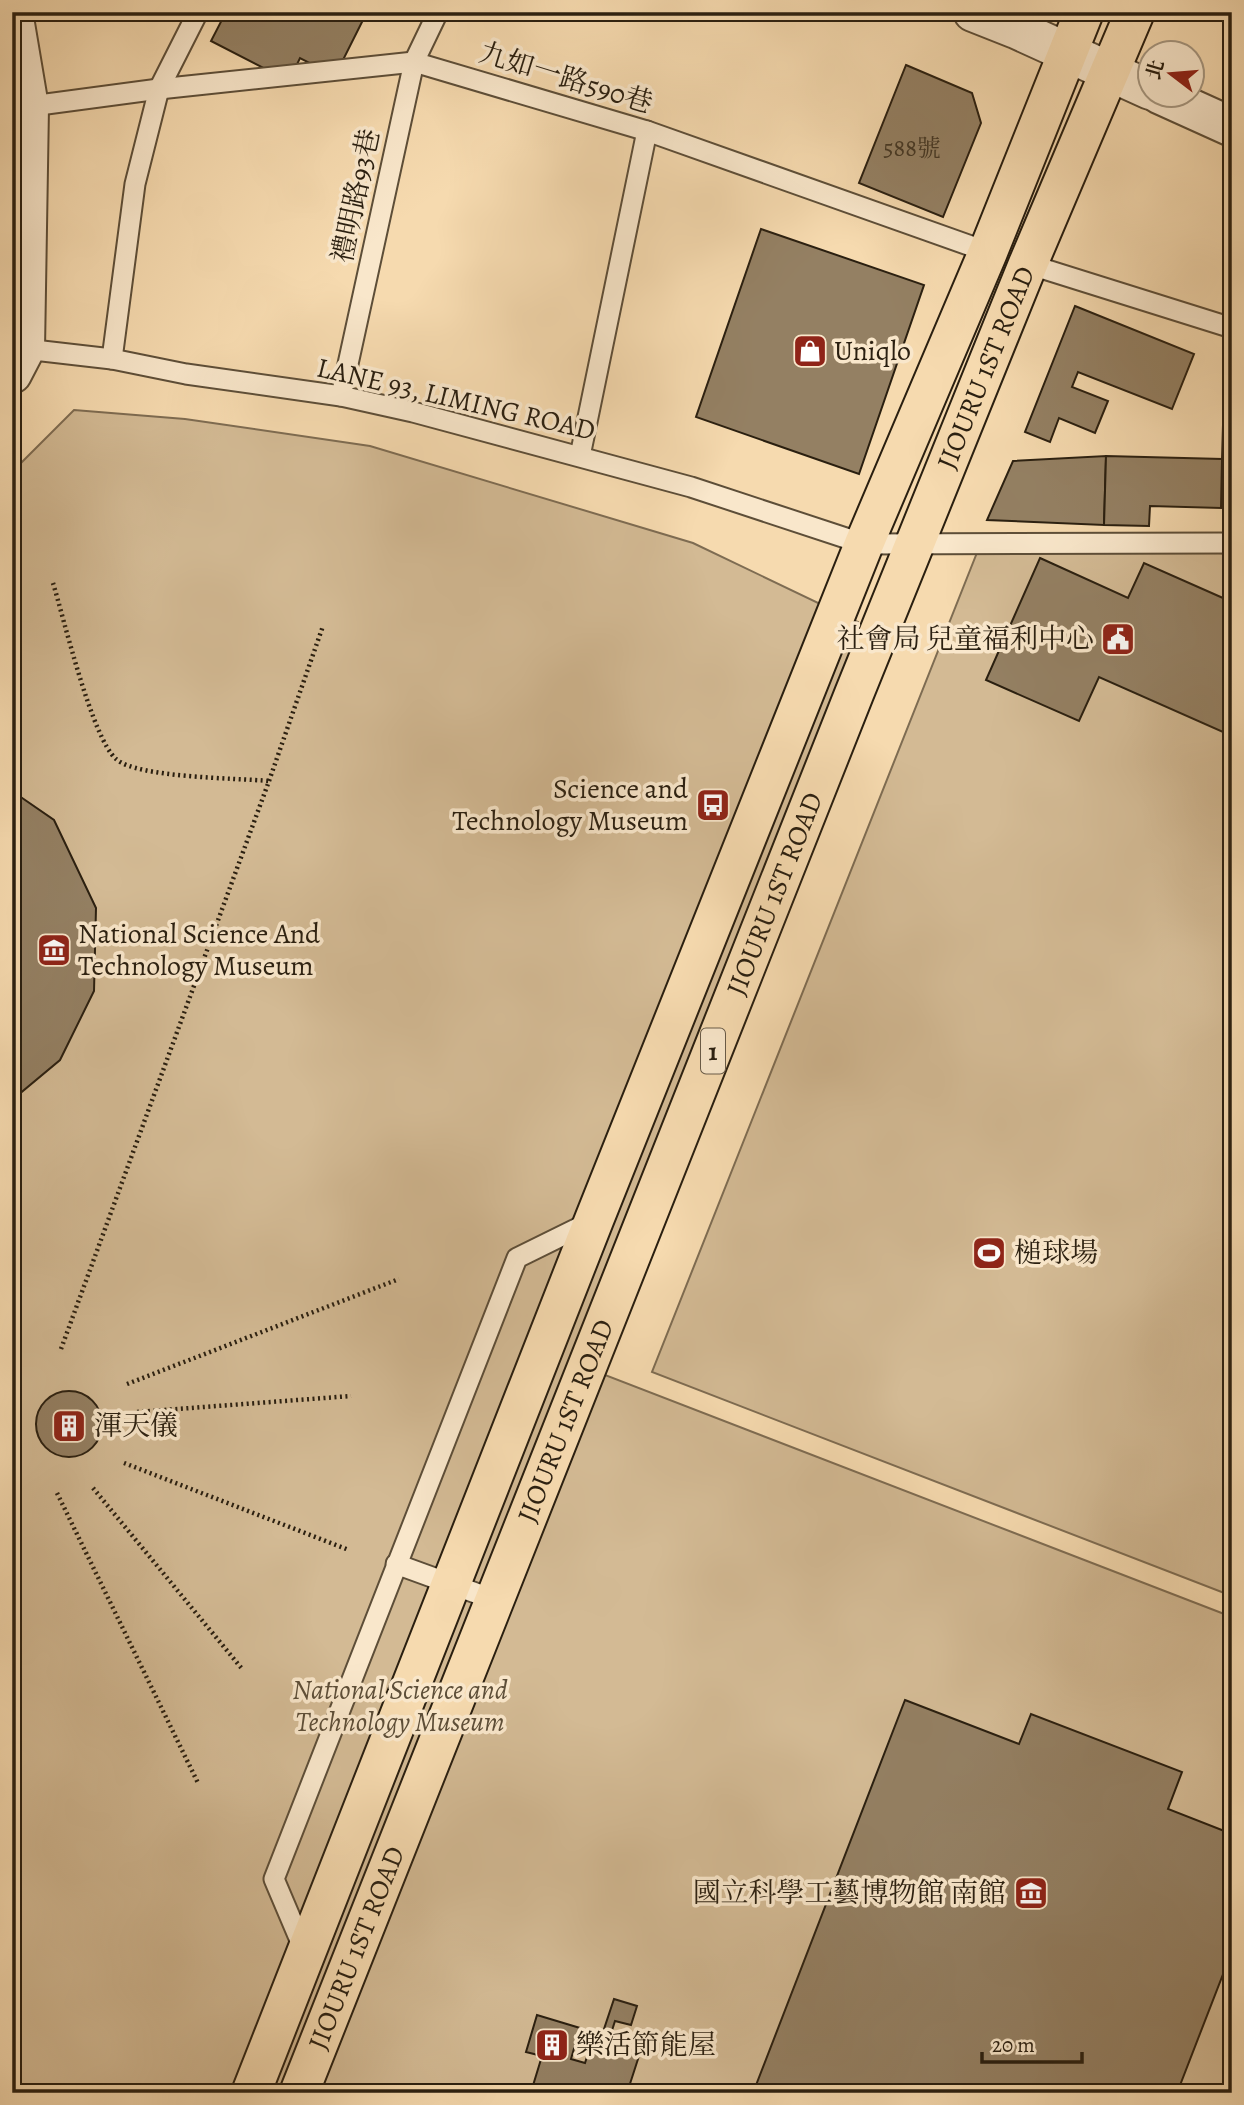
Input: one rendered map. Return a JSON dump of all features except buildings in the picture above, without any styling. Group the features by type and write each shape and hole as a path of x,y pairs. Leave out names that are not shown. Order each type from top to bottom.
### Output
{"main road":[{"name":"JIOURU 1ST ROAD","path":"251,2093 594,1220 864,544 988,252 1084,12"},
{"name":"JIOURU 1ST ROAD","path":"299,2093 914,546 1028,264 1135,12"}],"street":[{"path":"13,12 21,107 19,361"},
{"path":"973,12 1136,84"},
{"path":"1190,108 1232,127"}],"lane":[{"path":"112,359 135,184 159,89 198,12"},
{"name":"禮明路93巷","path":"341,396 414,62 438,12"},
{"name":"九如一路590巷","path":"21,107 159,89 414,62 647,131 988,252"},
{"path":"580,456 647,131"},
{"path":"1028,264 1232,328"},
{"name":"LANE 93, LIMING ROAD","path":"19,361 112,359 186,374 341,396 413,412 691,487 864,544 914,546 974,543 1232,543"},
{"path":"306,1954 274,1879 396,1564 517,1258 594,1220"},
{"path":"396,1564 495,1600"}],"path":[{"path":"53,583 97,729 116,759 146,771 269,781"},
{"path":"61,1349 323,626"},
{"path":"127,1384 399,1279"},
{"path":"12,1356 19,1365"},
{"path":"137,1412 351,1396"},
{"path":"124,1463 349,1550"},
{"path":"93,1488 243,1670"},
{"path":"57,1493 198,1783"}],"green space":[{"name":"National Science and Technology Museum","path":"74,410 185,419 370,446 693,543 858,622 839,692 579,1365 1232,1617 1232,2093 12,2093 12,472"},
{"path":"984,535 1232,554 1232,1596 652,1372"}],"place":[{"name":"Uniqlo","path":"810,351"},
{"name":"社會局 兒童福利中心","path":"1118,639"},
{"name":"Science and Technology Museum","path":"713,805"},
{"name":"National Science And Technology Museum","path":"54,950"},
{"name":"槌球場","path":"989,1253"},
{"name":"渾天儀","path":"69,1426"},
{"name":"國立科學工藝博物館 南館","path":"1031,1893"},
{"name":"樂活節能屋","path":"552,2045"}]}
